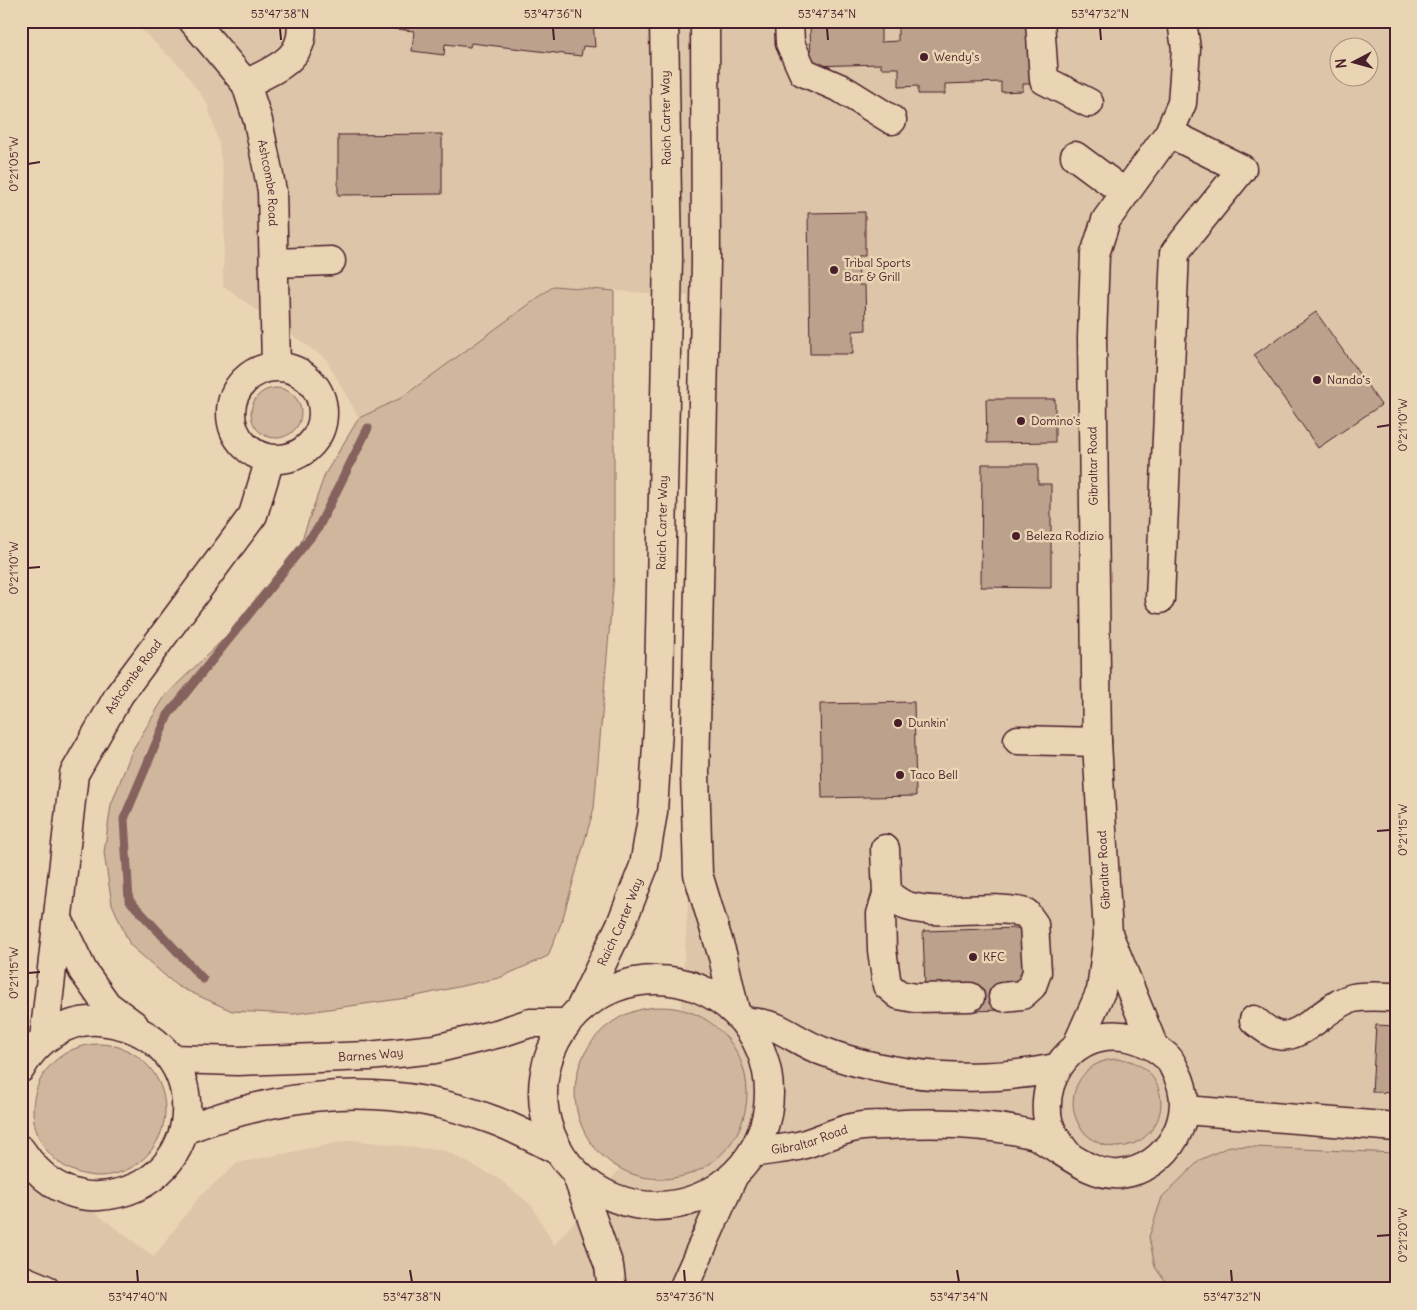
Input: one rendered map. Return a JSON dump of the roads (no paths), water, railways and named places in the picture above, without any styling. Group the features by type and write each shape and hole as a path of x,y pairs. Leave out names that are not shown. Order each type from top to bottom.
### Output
{"main road":[{"name":"Ashcombe Road","path":"193,21 246,84 258,121 272,191 276,366"},
{"path":"246,84 283,64 296,51 303,35 301,21"},
{"name":"Raich Carter Way","path":"559,1151 548,1126 544,1090 545,1073 553,1047 573,1016 622,924 644,866 653,812 658,728 668,267 664,21"},
{"path":"683,1289 733,1177 753,1152 763,1130 769,1105 769,1080 763,1056 739,1016 698,874 696,792 706,262 706,21"},
{"path":"789,21 790,43 803,72 842,89 892,120"},
{"path":"1040,21 1044,80 1090,103"},
{"name":"Gibraltar Road","path":"1077,1045 1101,991 1108,935 1097,742 1092,288 1096,254 1106,220 1169,133 1182,103 1186,49 1182,21"},
{"path":"1160,599 1175,252 1242,169 1169,133"},
{"path":"1075,156 1124,193"},
{"path":"274,263 331,261"},
{"path":"285,366 303,373 317,386 324,404 323,424 316,439 304,452 288,458 270,459 253,453 240,442 232,426 230,408 236,390 249,375 266,367 285,366"},
{"name":"Ashcombe Road","path":"44,1039 74,774 119,695 253,514 270,459"},
{"path":"1018,740 1097,742"},
{"path":"885,849 887,894 881,914 882,950 887,985 899,995 915,998 970,997"},
{"path":"887,894 906,906 928,909 1009,908 1026,912 1034,924 1037,972 1032,986 1022,996 1003,997"},
{"path":"25,1161 49,1182 69,1192 91,1196 118,1194 144,1184 162,1170 176,1151 184,1130 185,1094 172,1058 158,1044 107,1005 83,971 58,919"},
{"name":"Gibraltar Road","path":"1108,935 1153,1045"},
{"path":"573,1016 603,993 630,983 658,980 686,984 712,994 739,1016 776,1027 821,1050 869,1065 973,1077 1032,1073 1056,1068"},
{"path":"1254,1020 1275,1035 1285,1036 1301,1031 1333,1007 1352,998 1396,997"},
{"name":"Barnes Way","path":"172,1058 238,1061 370,1056 435,1049 500,1033 530,1023 573,1016"},
{"path":"21,1068 26,1058 44,1039 67,1026 92,1021 118,1022 142,1032"},
{"path":"1124,1034 1153,1045 1169,1059 1182,1083 1185,1110 1178,1134 1164,1154 1143,1168 1120,1174 1092,1170 1068,1155 1051,1129 1046,1098 1056,1068 1077,1045 1100,1036 1124,1034"},
{"path":"184,1130 226,1114 270,1102 316,1096 361,1094 406,1098 451,1106 494,1120 559,1151 576,1173 599,1190 625,1202 654,1206 682,1203 709,1193 733,1177"},
{"path":"1185,1110 1396,1127"},
{"name":"Gibraltar Road","path":"753,1152 798,1146 857,1126 918,1123 979,1126 1033,1134 1068,1155"},
{"path":"576,1173 609,1266 612,1289"},
{"path":"21,1279 45,1289"}],"waterway":[{"path":"203,979 129,900 124,819 168,715 318,528 368,428"}],"place":[{"name":"Wendy's","path":"924,57"},
{"name":"Tribal Sports Bar & Grill","path":"834,270"},
{"name":"Nando's","path":"1317,380"},
{"name":"Domino's","path":"1021,421"},
{"name":"Beleza Rodizio","path":"1016,536"},
{"name":"Dunkin'","path":"898,723"},
{"name":"Taco Bell","path":"900,775"},
{"name":"KFC","path":"973,957"}]}
